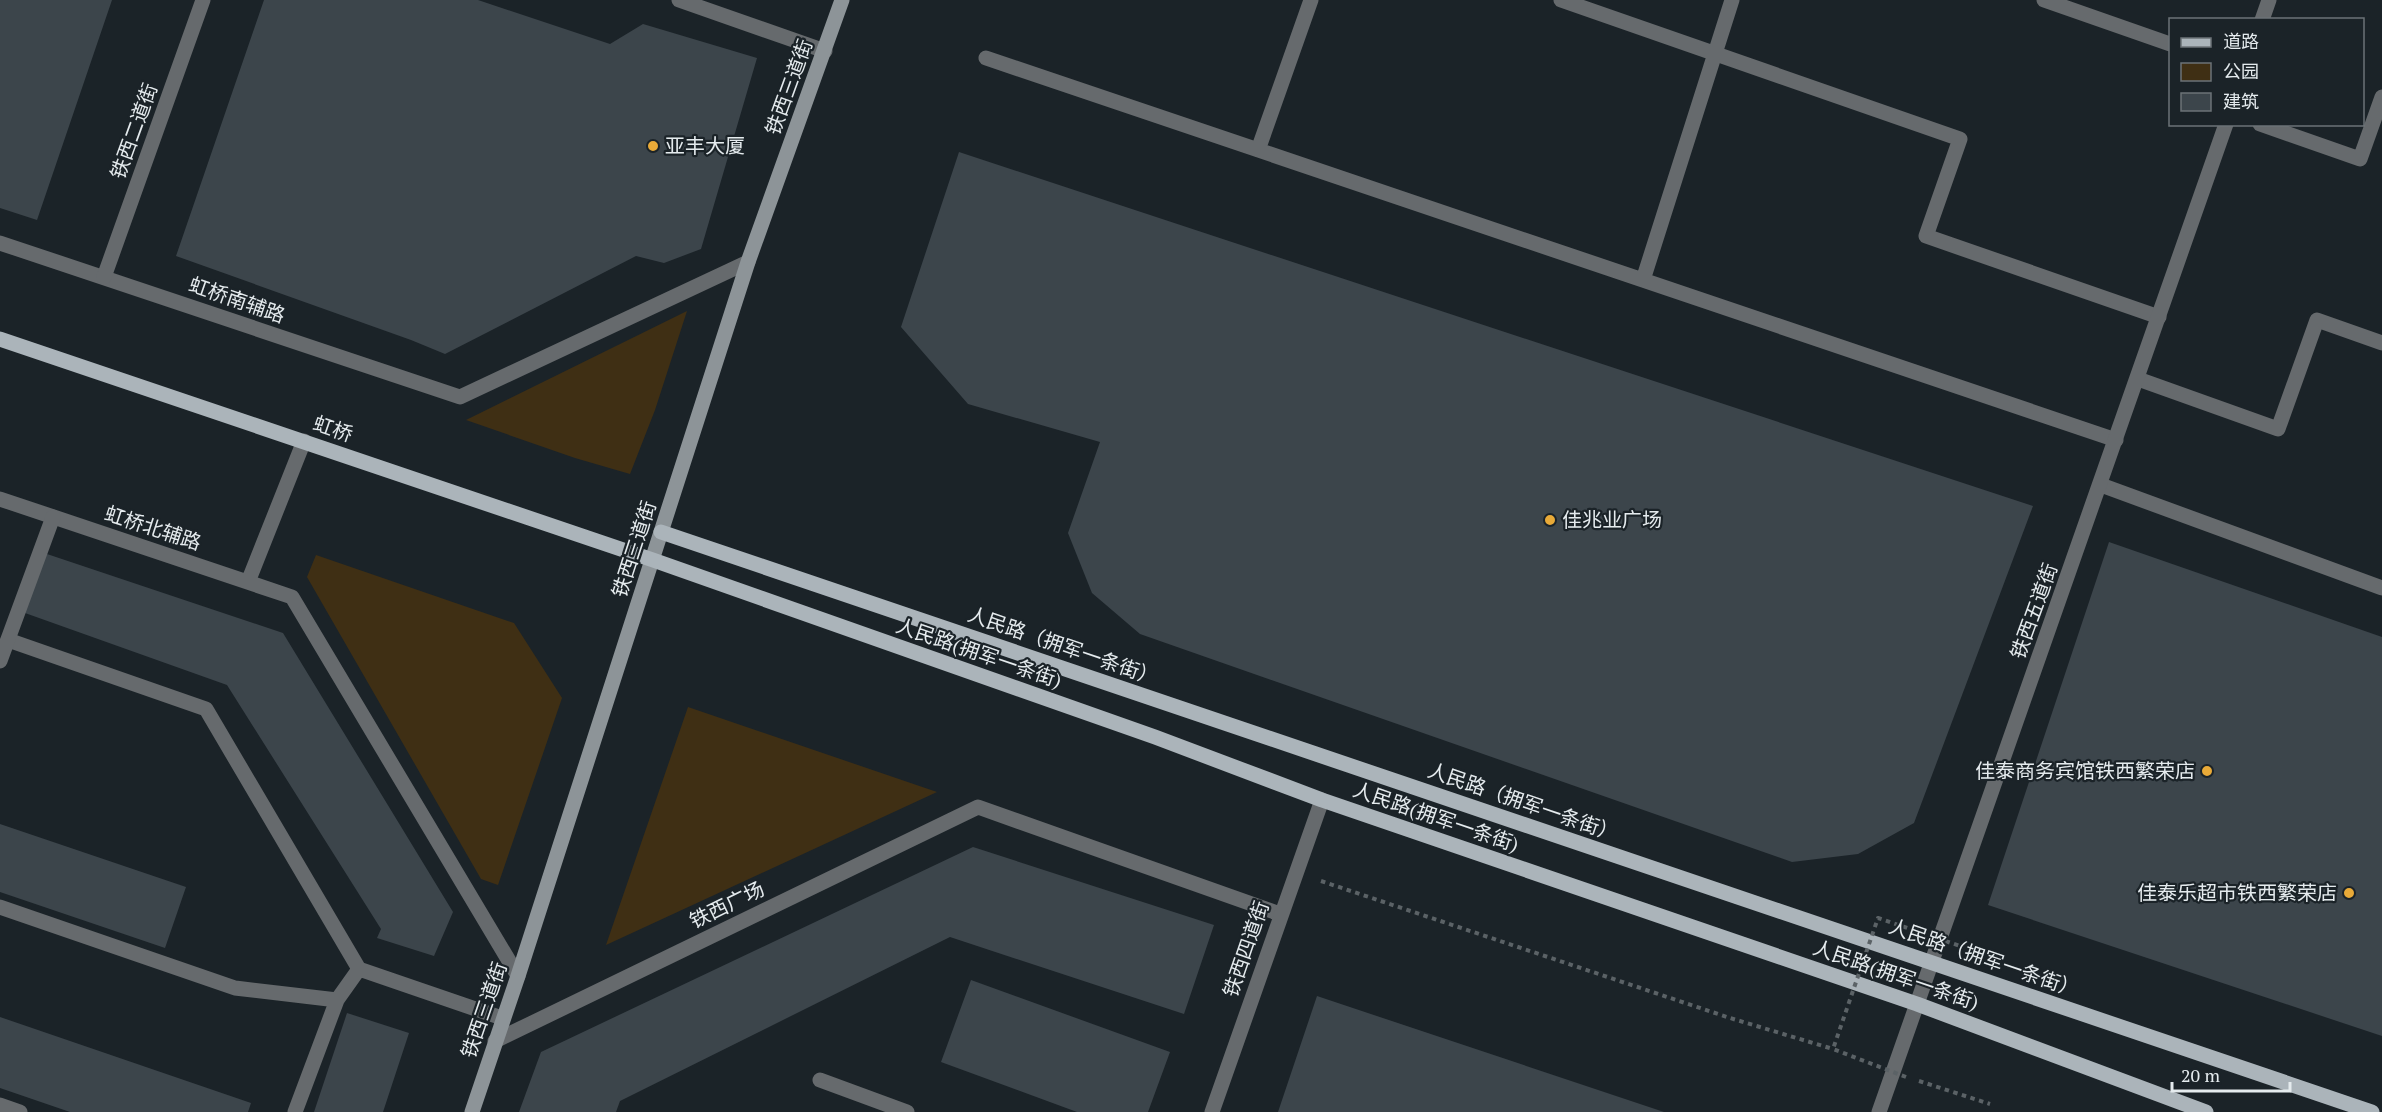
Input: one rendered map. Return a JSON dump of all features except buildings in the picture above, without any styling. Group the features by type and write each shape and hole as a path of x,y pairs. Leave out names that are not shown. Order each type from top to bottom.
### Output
{"main road":[{"name":"铁西三道街","path":"472,1112 748,262 842,0"},
{"name":"虹桥","path":"0,339 653,560"},
{"name":"人民路（拥军一条街）","path":"661,532 2372,1112"},
{"name":"人民路(拥军一条街)","path":"653,560 1143,733 1322,800 1917,1004 2206,1112"}],"street":[{"name":"铁西二道街","path":"104,277 203,0"},
{"path":"679,0 825,51"},
{"path":"1258,150 1311,0"},
{"path":"1561,0 1960,139 1926,236 2159,317"},
{"path":"1643,280 1732,0"},
{"path":"2044,0 2169,44"},
{"path":"2263,18 2269,0"},
{"path":"986,58 2116,440"},
{"path":"2265,126 2360,159 2382,97"},
{"name":"铁西五道街","path":"1879,1112 2225,126"},
{"name":"虹桥南辅路","path":"0,243 460,397 748,262"},
{"path":"2138,379 2278,429 2317,320 2382,343"},
{"path":"248,582 304,441"},
{"path":"2101,485 2382,588"},
{"name":"虹桥北辅路","path":"0,499 292,597 518,976"},
{"path":"0,662 52,517"},
{"path":"8,640 206,709 359,969 502,1018"},
{"name":"铁西四道街","path":"1212,1112 1322,800"},
{"name":"铁西广场","path":"495,1041 978,807 1280,914"},
{"path":"0,907 235,988 337,1000"},
{"path":"296,1112 337,1000 359,969"},
{"path":"820,1080 907,1112"},
{"path":"0,1105 20,1112"}],"path":[{"path":"1295,873 1719,1014 1833,1049 1906,1077 1990,1104"},
{"path":"1833,1049 1878,918 1960,946"}],"green space":[{"path":"687,311 655,410 630,474 575,458 466,420"},
{"path":"316,555 514,623 562,698 498,885 481,879 307,577"},
{"path":"688,707 937,792 606,945"}],"place":[{"name":"亚丰大厦","path":"653,146"},
{"name":"佳兆业广场","path":"1550,520"},
{"name":"佳泰商务宾馆铁西繁荣店","path":"2207,771"},
{"name":"佳泰乐超市铁西繁荣店","path":"2349,893"}]}
